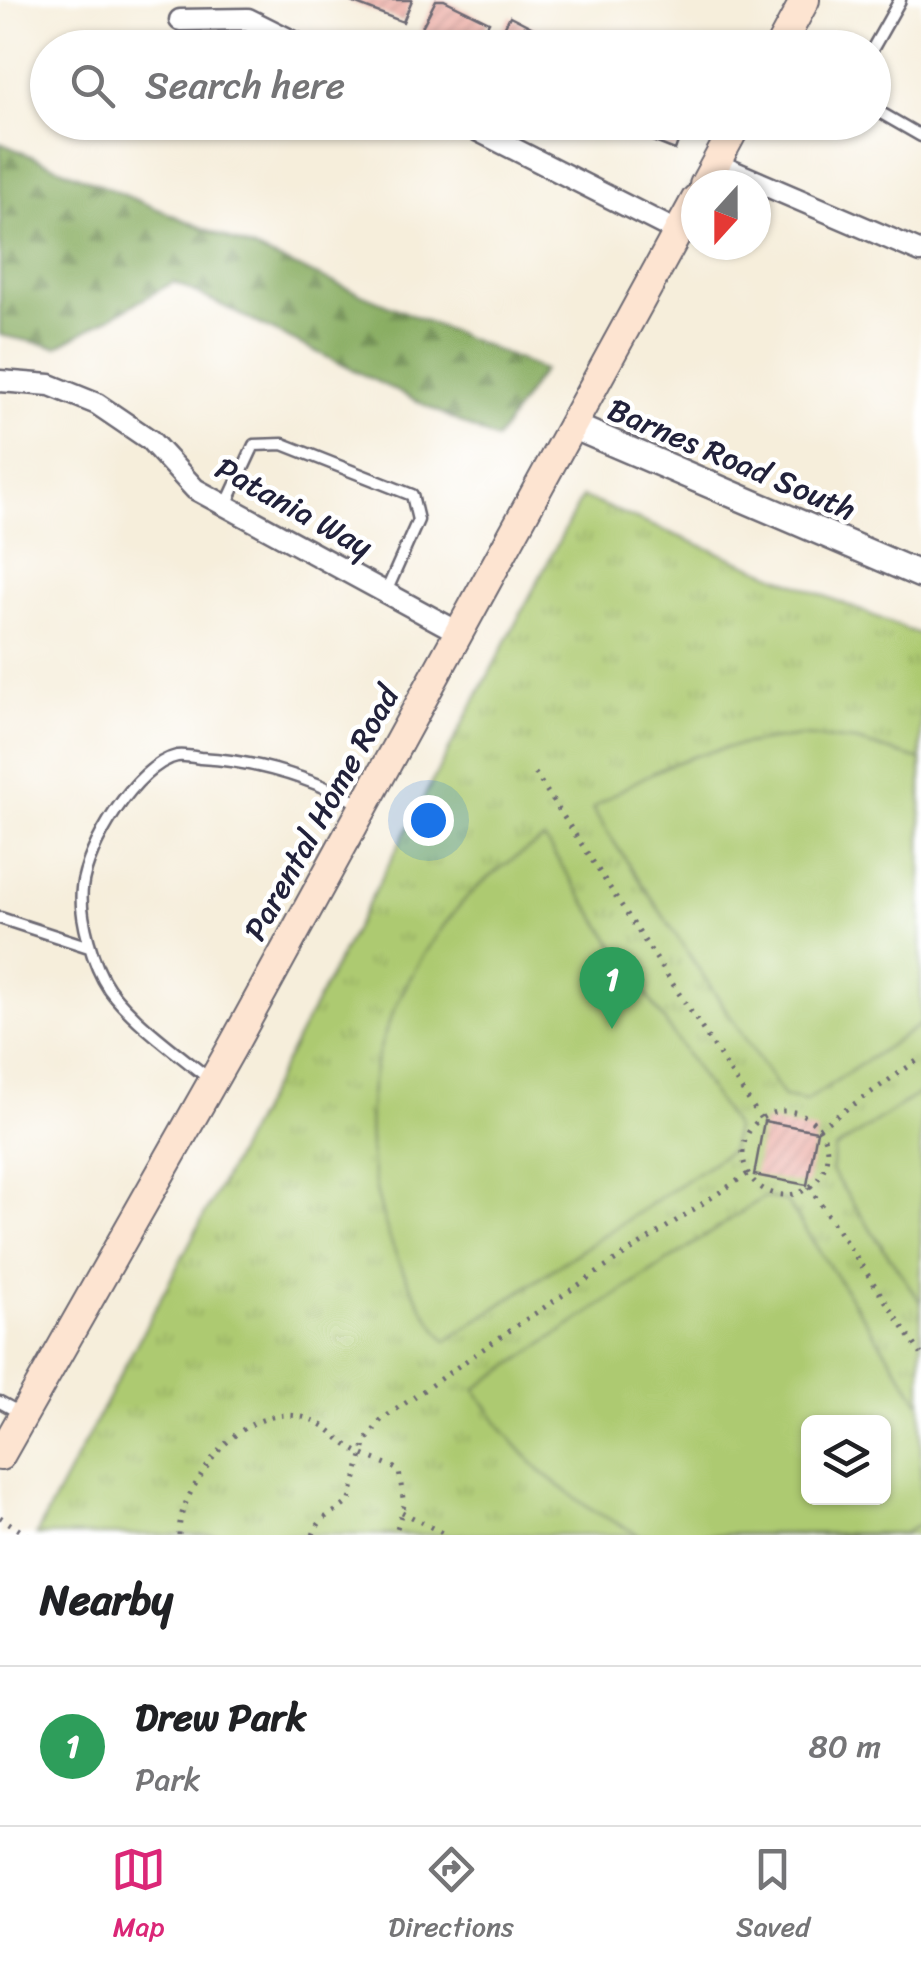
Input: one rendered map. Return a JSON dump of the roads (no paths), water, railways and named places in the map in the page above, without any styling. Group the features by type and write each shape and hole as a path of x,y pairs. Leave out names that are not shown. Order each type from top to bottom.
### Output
{"main road":[{"path":"789,30 805,0"},
{"path":"711,170 728,140"},
{"name":"Parental Home Road","path":"0,1456 12,1408 212,1082 681,226"}],"street":[{"path":"180,20 248,19 270,30"},
{"path":"497,140 678,232"},
{"path":"771,197 921,252"},
{"name":"Patania Way","path":"0,381 50,385 98,404 150,440 194,489 460,633"},
{"name":"Barnes Road South","path":"572,426 921,575"}],"lane":[{"path":"883,30 900,0"},
{"path":"891,119 921,136"},
{"path":"226,505 254,445 283,444 412,495 418,520 386,592"},
{"path":"212,1082 154,1034 110,990 89,947 82,888 96,844 122,801 156,768 177,756 222,759 279,770 316,781 365,807"},
{"path":"0,918 89,947"}],"place":[{"name":"Drew Park","path":"612,1029"}]}
